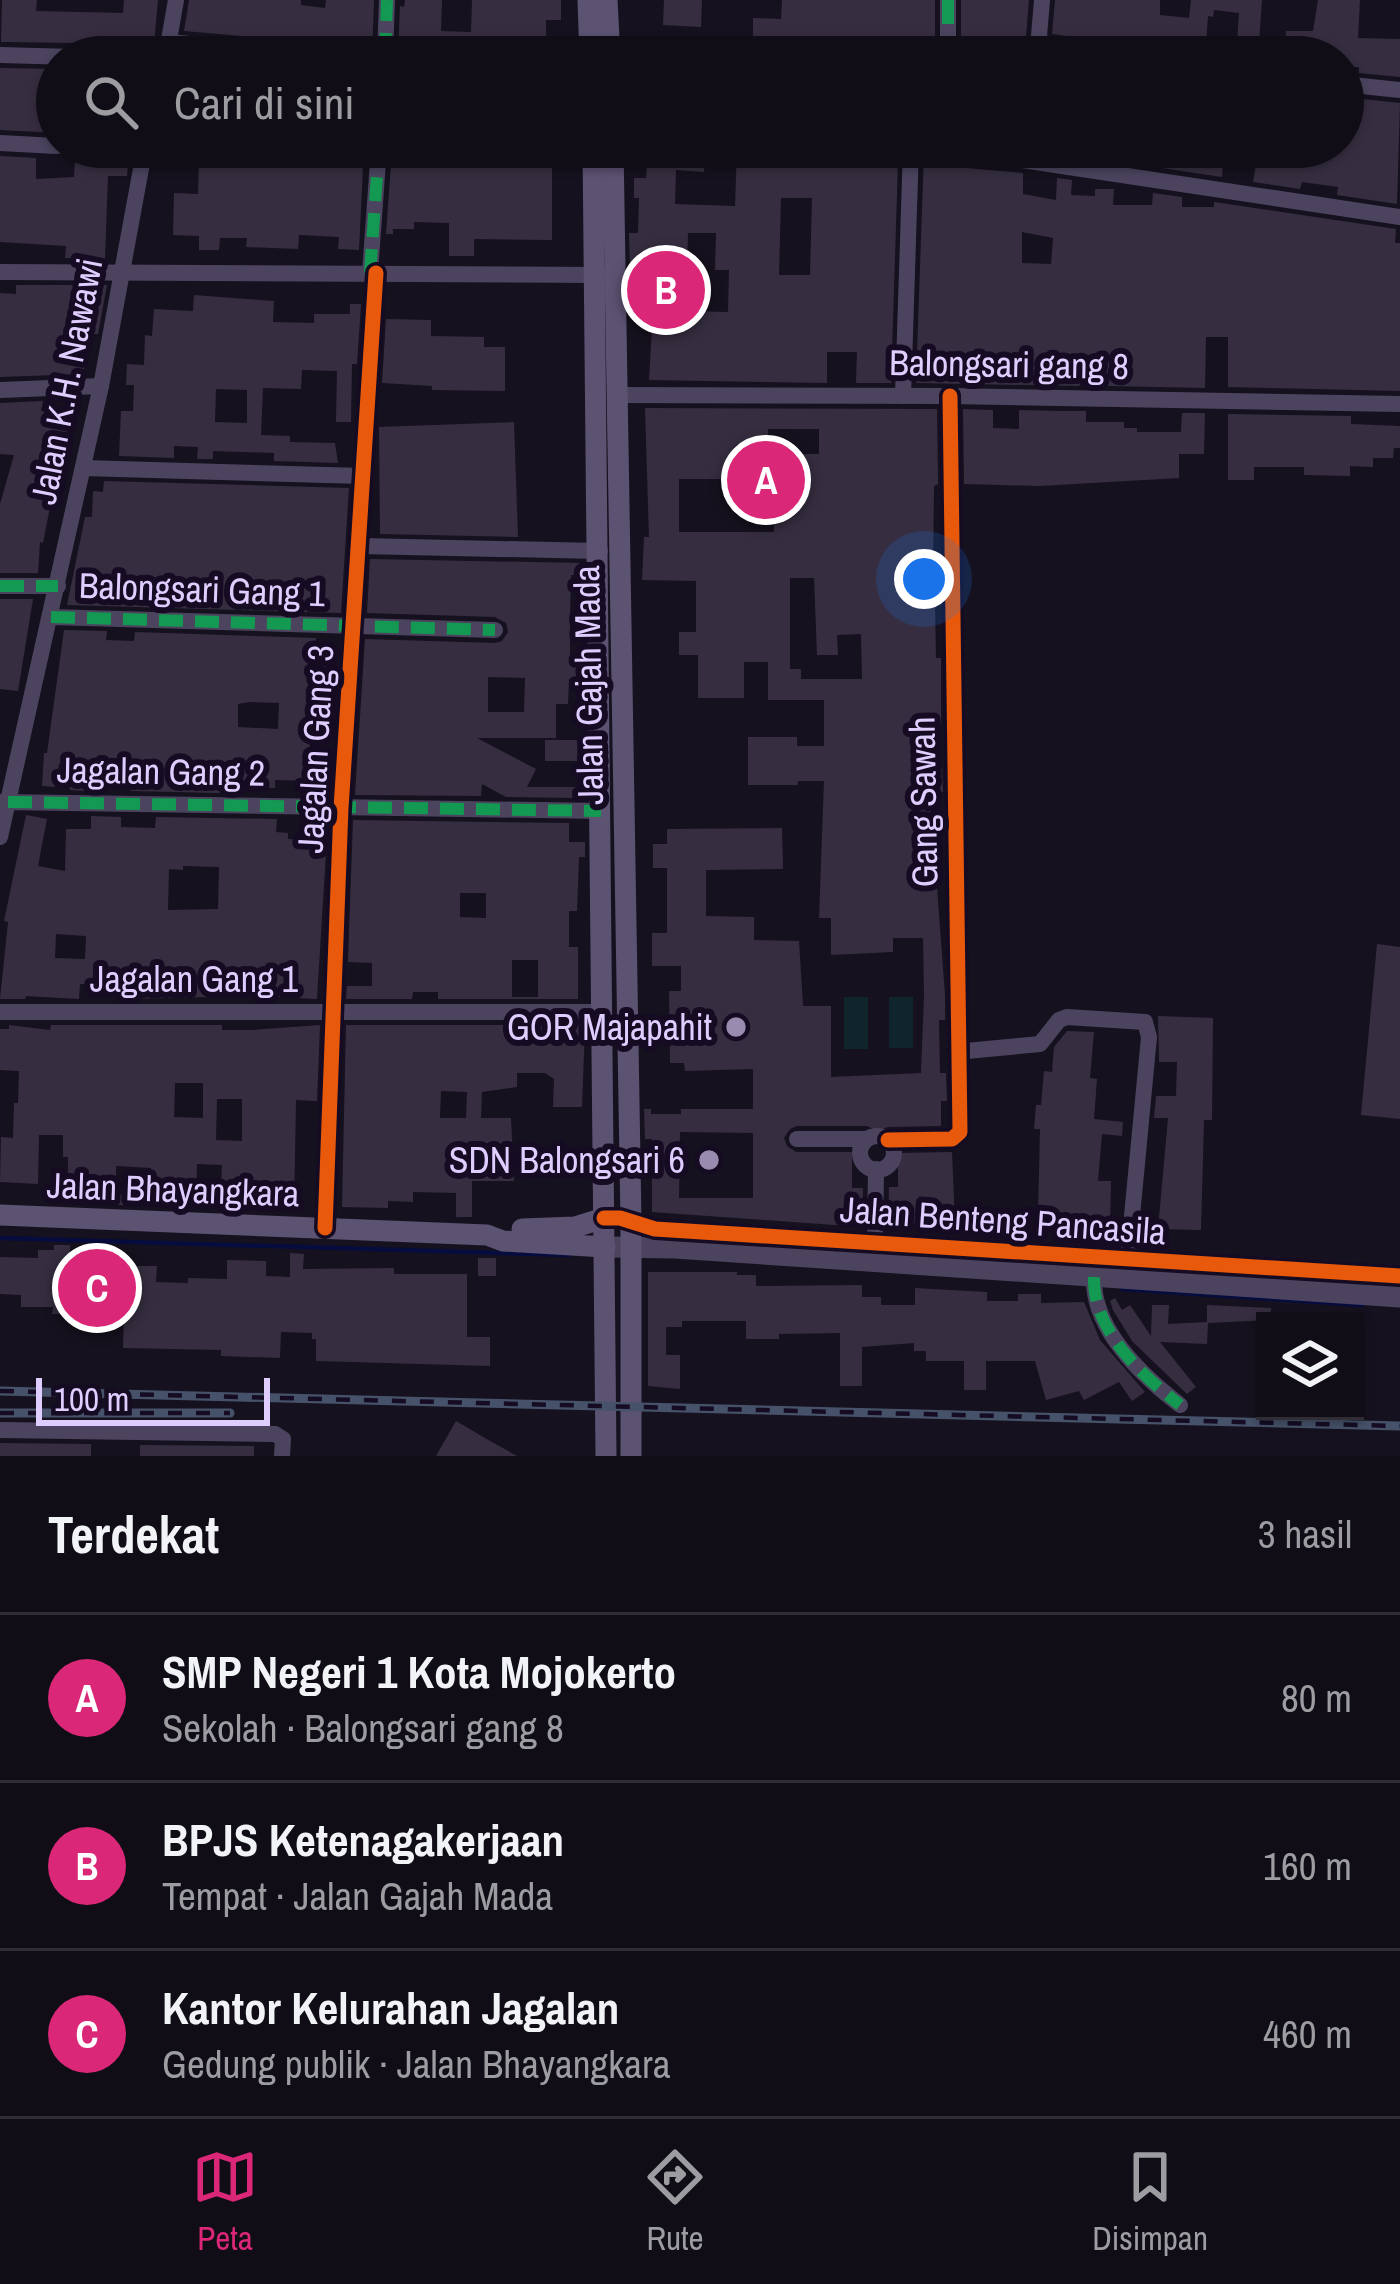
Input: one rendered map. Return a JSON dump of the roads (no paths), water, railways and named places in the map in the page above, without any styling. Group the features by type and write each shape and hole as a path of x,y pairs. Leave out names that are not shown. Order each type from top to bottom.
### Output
{"main road":[{"path":"588,0 589,36"},
{"path":"608,0 609,36"},
{"name":"Jalan Gajah Mada","path":"595,168 616,395 607,419 600,551 606,1448"},
{"name":"Jalan Gajah Mada","path":"612,168 604,275 631,1222 630,1448"},
{"name":"Jalan Bhayangkara","path":"0,1215 487,1235 503,1241 605,1247"},
{"name":"Jalan Bhayangkara","path":"487,1235 502,1229 575,1227 604,1218"},
{"path":"606,1448 630,1448"}],"street":[{"path":"170,36 176,0"},
{"path":"386,36 387,0"},
{"path":"948,0 948,36"},
{"path":"1041,36 1042,0"},
{"path":"0,55 36,56"},
{"path":"1364,87 1400,90"},
{"path":"0,143 36,145"},
{"name":"Jalan K.H. Nawawi","path":"0,837 4,802 83,468 142,168"},
{"name":"Jagalan Gang 3","path":"325,1228 330,1012 378,168"},
{"path":"903,395 910,168"},
{"path":"1079,168 1400,217"},
{"path":"0,272 604,275"},
{"path":"0,390 100,386"},
{"name":"Balongsari gang 8","path":"616,395 950,395 1400,404"},
{"name":"Gang Sawah","path":"888,1140 959,1135 950,395"},
{"path":"83,468 363,476"},
{"path":"359,546 600,551"},
{"path":"0,586 58,586"},
{"name":"Balongsari Gang 1","path":"51,616 495,630"},
{"name":"Jagalan Gang 2","path":"4,802 601,811"},
{"name":"Jagalan Gang 1","path":"0,1012 604,1012"},
{"path":"956,1052 1040,1044 1066,1017 1145,1022 1149,1037 1127,1268"},
{"path":"797,1139 878,1136 888,1140 893,1156 887,1166 877,1169 862,1160 860,1149 867,1139"},
{"path":"875,1241 877,1169"},
{"name":"Jalan Benteng Pancasila","path":"604,1218 655,1229 875,1241 1094,1282 1127,1268"},
{"name":"Jalan Bhayangkara","path":"605,1247 631,1248"},
{"name":"Jalan Benteng Pancasila","path":"631,1248 945,1256 1362,1284 1400,1297"},
{"name":"Jalan Benteng Pancasila","path":"1362,1284 1400,1276"},
{"path":"1094,1282 1097,1306 1113,1338 1180,1405"},
{"path":"0,1430 275,1435 283,1439 282,1456"}],"waterway":[{"path":"0,1238 570,1255"},
{"path":"1122,1289 1362,1305"}],"railway":[{"path":"0,1391 1400,1426"},
{"path":"0,1413 230,1413"}],"place":[{"name":"BPJS Ketenagakerjaan","path":"666,290"},
{"name":"SMP Negeri 1 Kota Mojokerto","path":"766,480"},
{"name":"GOR Majapahit","path":"736,1027"},
{"name":"SDN Balongsari 6","path":"709,1160"},
{"name":"Kantor Kelurahan Jagalan","path":"97,1288"}]}
